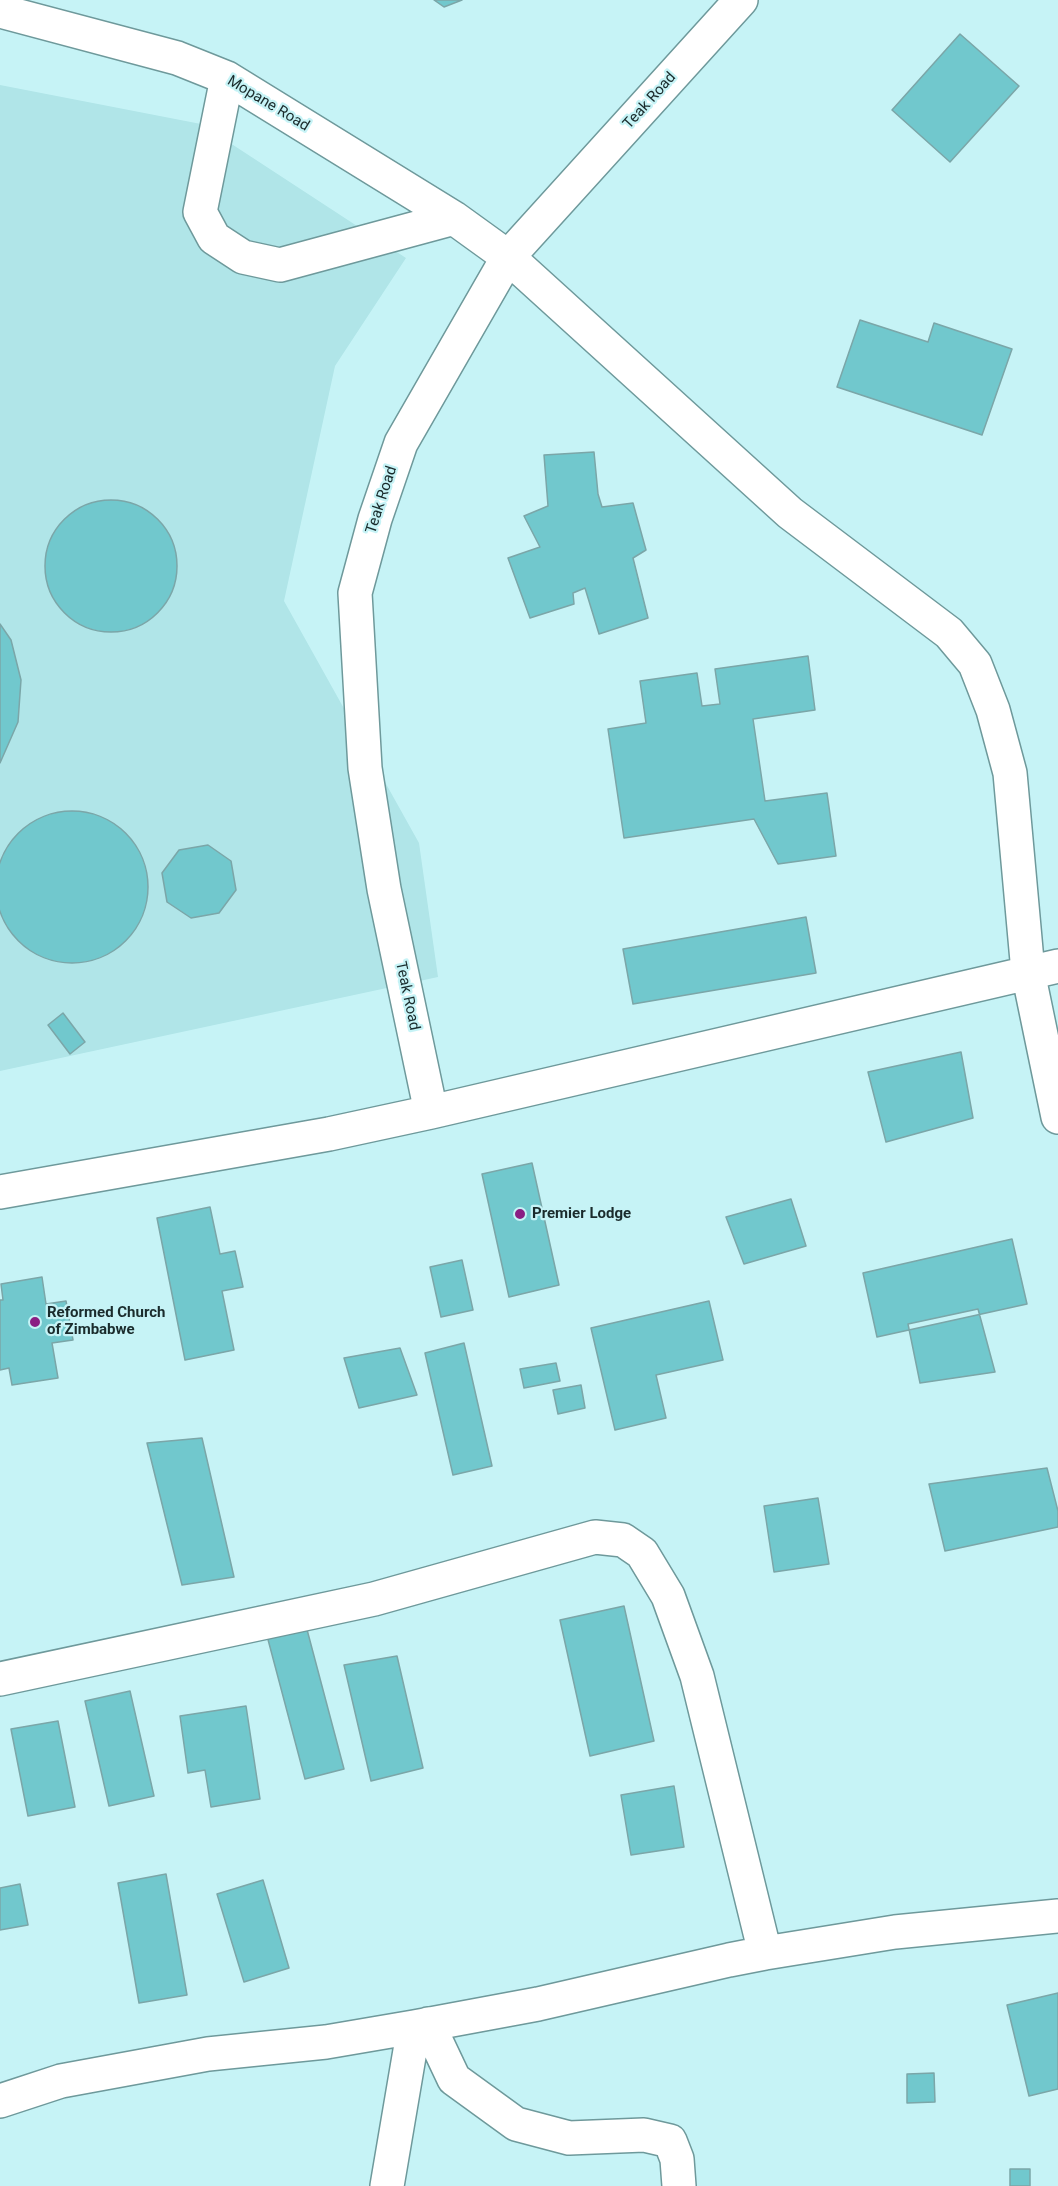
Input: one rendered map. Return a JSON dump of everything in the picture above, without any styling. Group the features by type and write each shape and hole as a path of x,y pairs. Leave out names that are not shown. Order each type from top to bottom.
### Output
{"street":[{"name":"Teak Road","path":"431,1112 384,889 365,768 355,592 375,519 401,443 508,257 741,0"},
{"name":"Mopane Road","path":"0,11 177,58 227,78 454,218 508,257 790,513 949,633 975,664 993,710 1010,773 1043,969 1058,1117"},
{"path":"227,78 200,212 214,238 243,257 280,264 454,218"},
{"path":"0,1192 329,1134 1043,969"},
{"path":"0,1679 374,1599 595,1537 623,1540 642,1553 668,1596 697,1677 765,1953"},
{"path":"0,2101 61,2081 208,2054 326,2042 421,2026 538,2004 765,1953 895,1932 1058,1916"},
{"path":"387,2186 421,2026"},
{"path":"421,2026 454,2079 516,2124 569,2138 644,2135 670,2141 677,2159 679,2186"}],"shaded area":[{"path":"0,85 201,124 406,258 335,366 284,601 419,843 438,977 0,1071"}],"building":[{"path":"434,0 462,0 444,7"},
{"path":"960,34 1019,86 950,162 892,110"},
{"path":"860,320 928,342 934,323 1012,349 982,435 837,387"},
{"path":"594,452 598,494 602,507 633,503 646,550 633,558 648,618 599,634 585,588 573,593 574,604 530,618 508,558 540,547 524,516 548,506 544,455"},
{"path":"111,500 136,505 158,519 172,541 177,566 172,591 158,613 136,627 111,632 86,627 64,613 50,591 45,566 50,541 64,519 86,505"},
{"path":"0,624 11,640 21,680 18,722 0,763"},
{"path":"808,656 815,710 753,719 765,801 827,793 836,856 778,864 754,819 624,838 608,729 646,723 640,681 697,673 702,706 720,704 715,669"},
{"path":"72,811 101,817 114,824 125,834 135,845 142,858 148,887 142,916 135,929 125,940 114,950 101,957 72,963 43,957 30,950 19,940 9,929 2,916 -4,887 2,858 9,845 19,834 30,824 43,817"},
{"path":"208,845 231,861 236,890 219,913 191,918 167,902 162,873 179,850"},
{"path":"806,917 816,973 633,1004 623,949"},
{"path":"63,1013 85,1042 70,1054 48,1025"},
{"path":"961,1052 973,1118 886,1142 868,1072"},
{"path":"532,1163 559,1285 509,1297 482,1174"},
{"path":"791,1199 806,1246 744,1264 726,1217"},
{"path":"210,1207 220,1254 235,1251 243,1287 222,1291 234,1350 185,1360 157,1218"},
{"path":"1012,1239 1027,1304 877,1337 863,1273"},
{"path":"462,1260 473,1310 441,1317 430,1267"},
{"name":"Reformed Church of Zimbabwe","path":"42,1277 46,1304 66,1301 73,1340 52,1343 58,1378 12,1385 9,1368 0,1370 0,1300 3,1300 1,1284"},
{"path":"709,1301 723,1360 656,1375 666,1418 615,1430 591,1328"},
{"path":"978,1309 995,1372 920,1383 908,1324"},
{"path":"464,1343 492,1466 453,1475 425,1353"},
{"path":"400,1348 417,1395 359,1408 344,1358"},
{"path":"556,1363 560,1381 524,1388 520,1369"},
{"path":"581,1385 585,1408 558,1414 553,1390"},
{"path":"202,1438 234,1577 182,1585 147,1443"},
{"path":"1047,1468 1058,1511 1058,1527 945,1551 929,1484"},
{"path":"818,1498 829,1564 774,1572 764,1506"},
{"path":"624,1606 654,1741 590,1756 560,1620"},
{"path":"305,1622 344,1769 305,1779 266,1632"},
{"path":"397,1656 423,1768 371,1781 344,1665"},
{"path":"130,1691 154,1796 109,1806 85,1701"},
{"path":"246,1706 260,1799 211,1807 205,1770 188,1773 180,1716"},
{"path":"58,1721 75,1807 28,1816 11,1729"},
{"path":"674,1786 684,1847 631,1855 621,1795"},
{"path":"166,1874 187,1995 139,2003 118,1883"},
{"path":"263,1880 289,1968 244,1982 217,1894"},
{"path":"20,1884 28,1925 0,1930 0,1888"},
{"path":"1058,1993 1058,2089 1029,2096 1007,2005"},
{"path":"934,2073 935,2102 907,2103 907,2074"},
{"path":"1010,2169 1030,2169 1030,2186 1010,2186"}],"place":[{"name":"Premier Lodge","path":"520,1214"},
{"name":"Reformed Church of Zimbabwe","path":"35,1322"}]}
